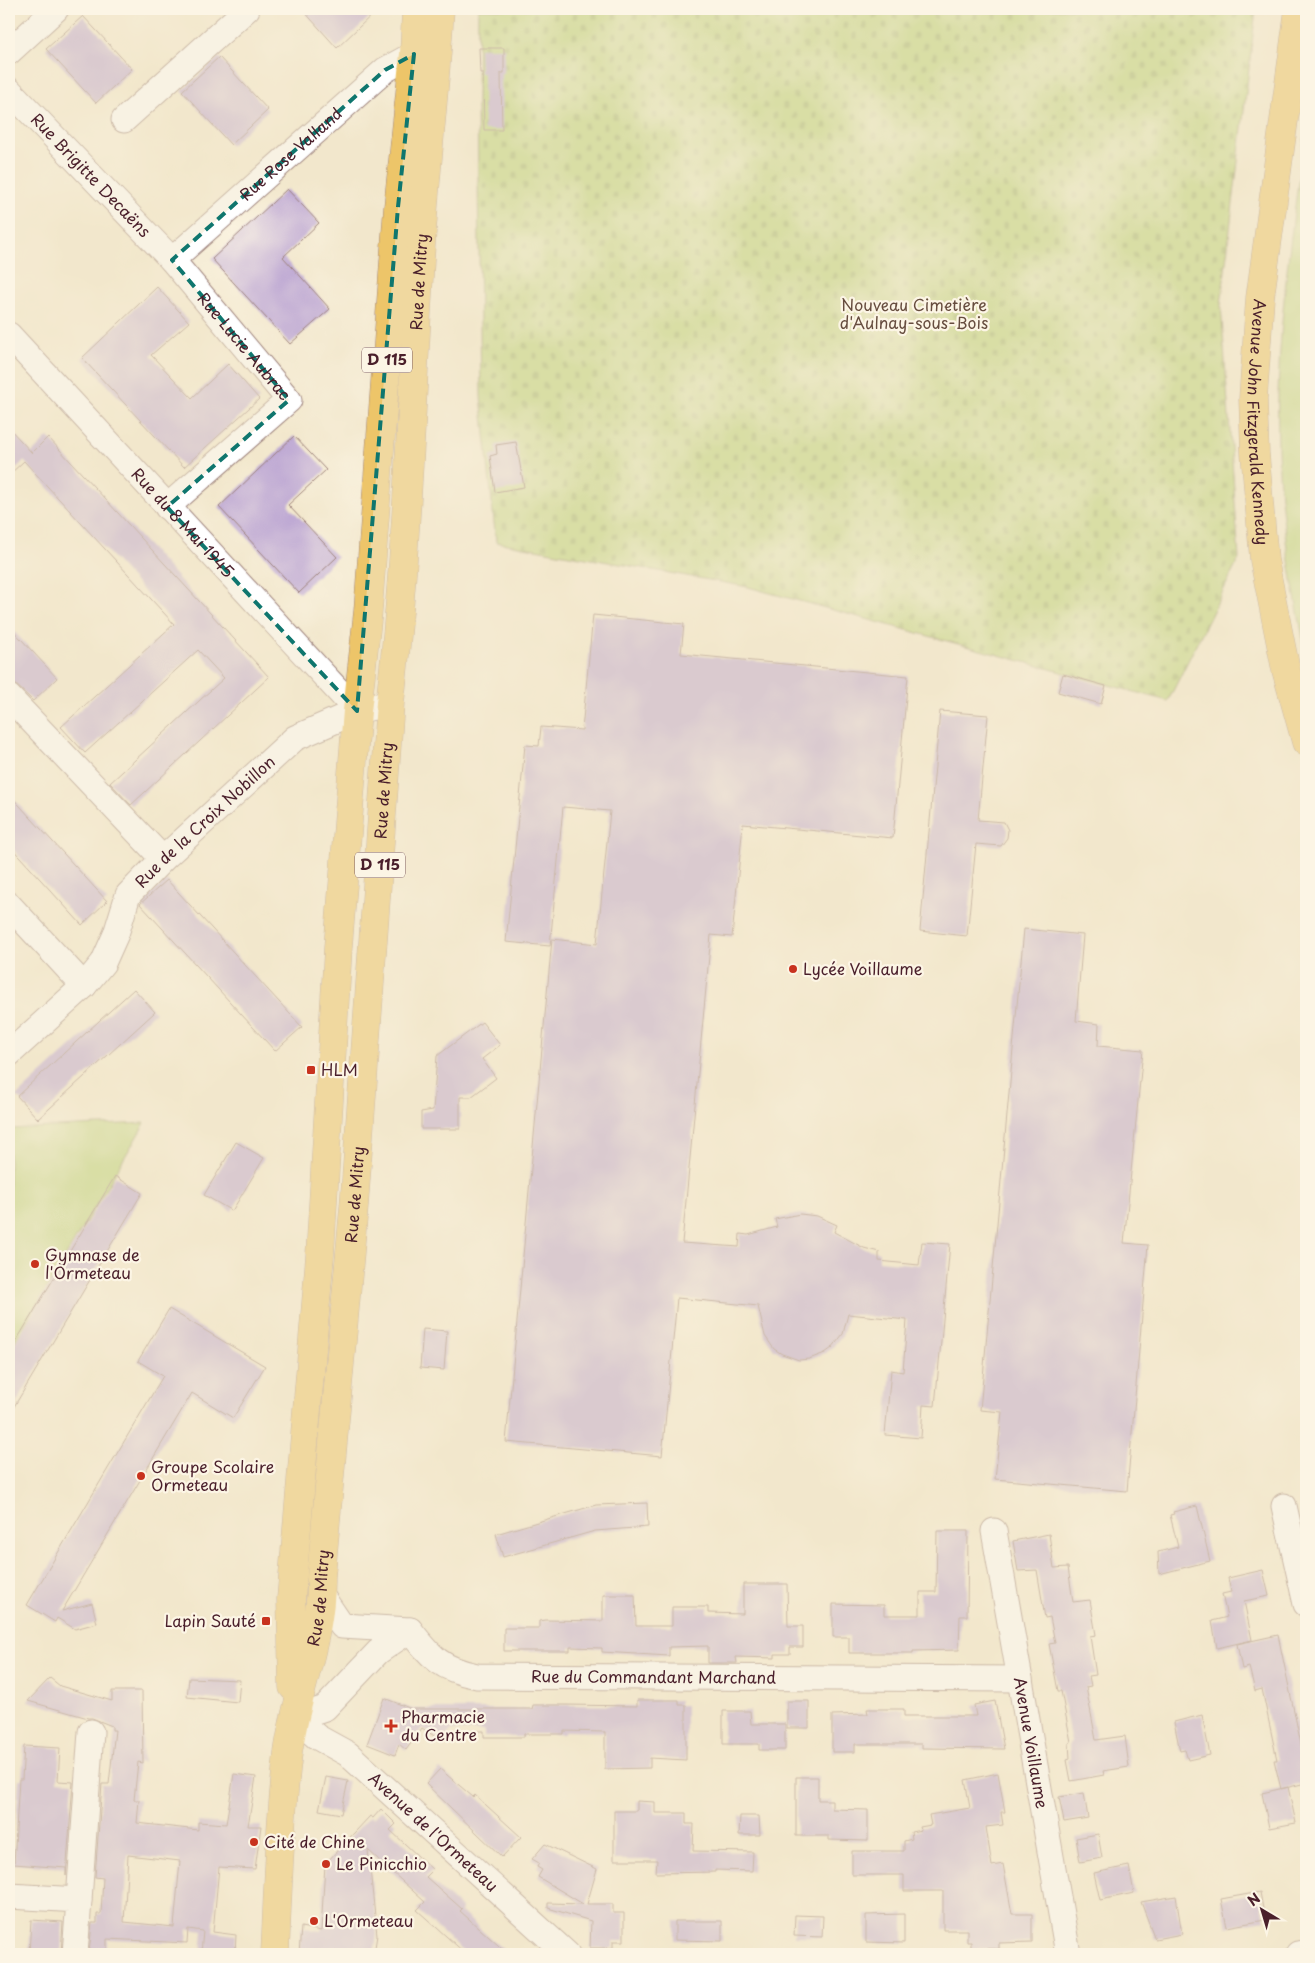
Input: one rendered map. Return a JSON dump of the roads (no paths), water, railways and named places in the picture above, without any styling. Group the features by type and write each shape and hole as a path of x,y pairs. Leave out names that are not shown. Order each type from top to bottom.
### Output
{"main road":[{"name":"Rue de Mitry","path":"275,1954 287,1765 295,1718 290,1599 292,1571 320,1255 338,947 357,711 368,611 398,206 414,54 416,9"},
{"name":"Rue de Mitry","path":"295,1718 339,1628 321,1594 321,1577 354,1207 390,703 399,626 412,435 420,260 440,9"},
{"name":"Avenue John Fitzgerald Kennedy","path":"1298,9 1260,298 1254,399 1255,453 1264,560 1286,670 1306,742"}],"street":[{"path":"9,52 56,9"},
{"path":"124,120 247,9"},
{"name":"Rue Rose Valland","path":"172,260 385,70 414,54"},
{"name":"Rue Brigitte Decaëns","path":"9,90 172,260"},
{"name":"Rue Lucie Aubrac","path":"167,507 289,400 172,260"},
{"name":"Rue du 8 Mai 1945","path":"9,335 357,711"},
{"path":"9,697 163,859"},
{"name":"Rue de la Croix Nobillon","path":"9,1054 84,986 104,963 128,895 163,859 296,738 357,711 390,703"},
{"path":"9,905 84,986"},
{"path":"1284,1506 1306,1604"},
{"name":"Avenue Voillaume","path":"994,1532 1068,1954"},
{"path":"339,1628 368,1638 369,1651 364,1667"},
{"path":"292,1645 339,1628 410,1630"},
{"path":"295,1718 324,1708 378,1652 410,1630"},
{"name":"Rue du Commandant Marchand","path":"410,1630 440,1664 477,1676 1020,1679"},
{"name":"Avenue de l'Ormeteau","path":"295,1718 317,1736 348,1754 567,1954"},
{"path":"75,1954 91,1732"},
{"path":"9,1896 79,1900"},
{"path":"1298,1954 1306,1953"}],"place":[{"name":"Lycée Voillaume","path":"793,969"},
{"name":"HLM","path":"311,1070"},
{"name":"Gymnase de l'Ormeteau","path":"35,1264"},
{"name":"Groupe Scolaire Ormeteau","path":"141,1476"},
{"name":"Lapin Sauté","path":"266,1621"},
{"name":"Pharmacie du Centre","path":"391,1726"},
{"name":"Cité de Chine","path":"254,1842"},
{"name":"Le Pinicchio","path":"326,1864"},
{"name":"L'Ormeteau","path":"314,1921"}],"park label":[{"name":"Nouveau Cimetière d'Aulnay-sous-Bois","path":"914,314"}]}
